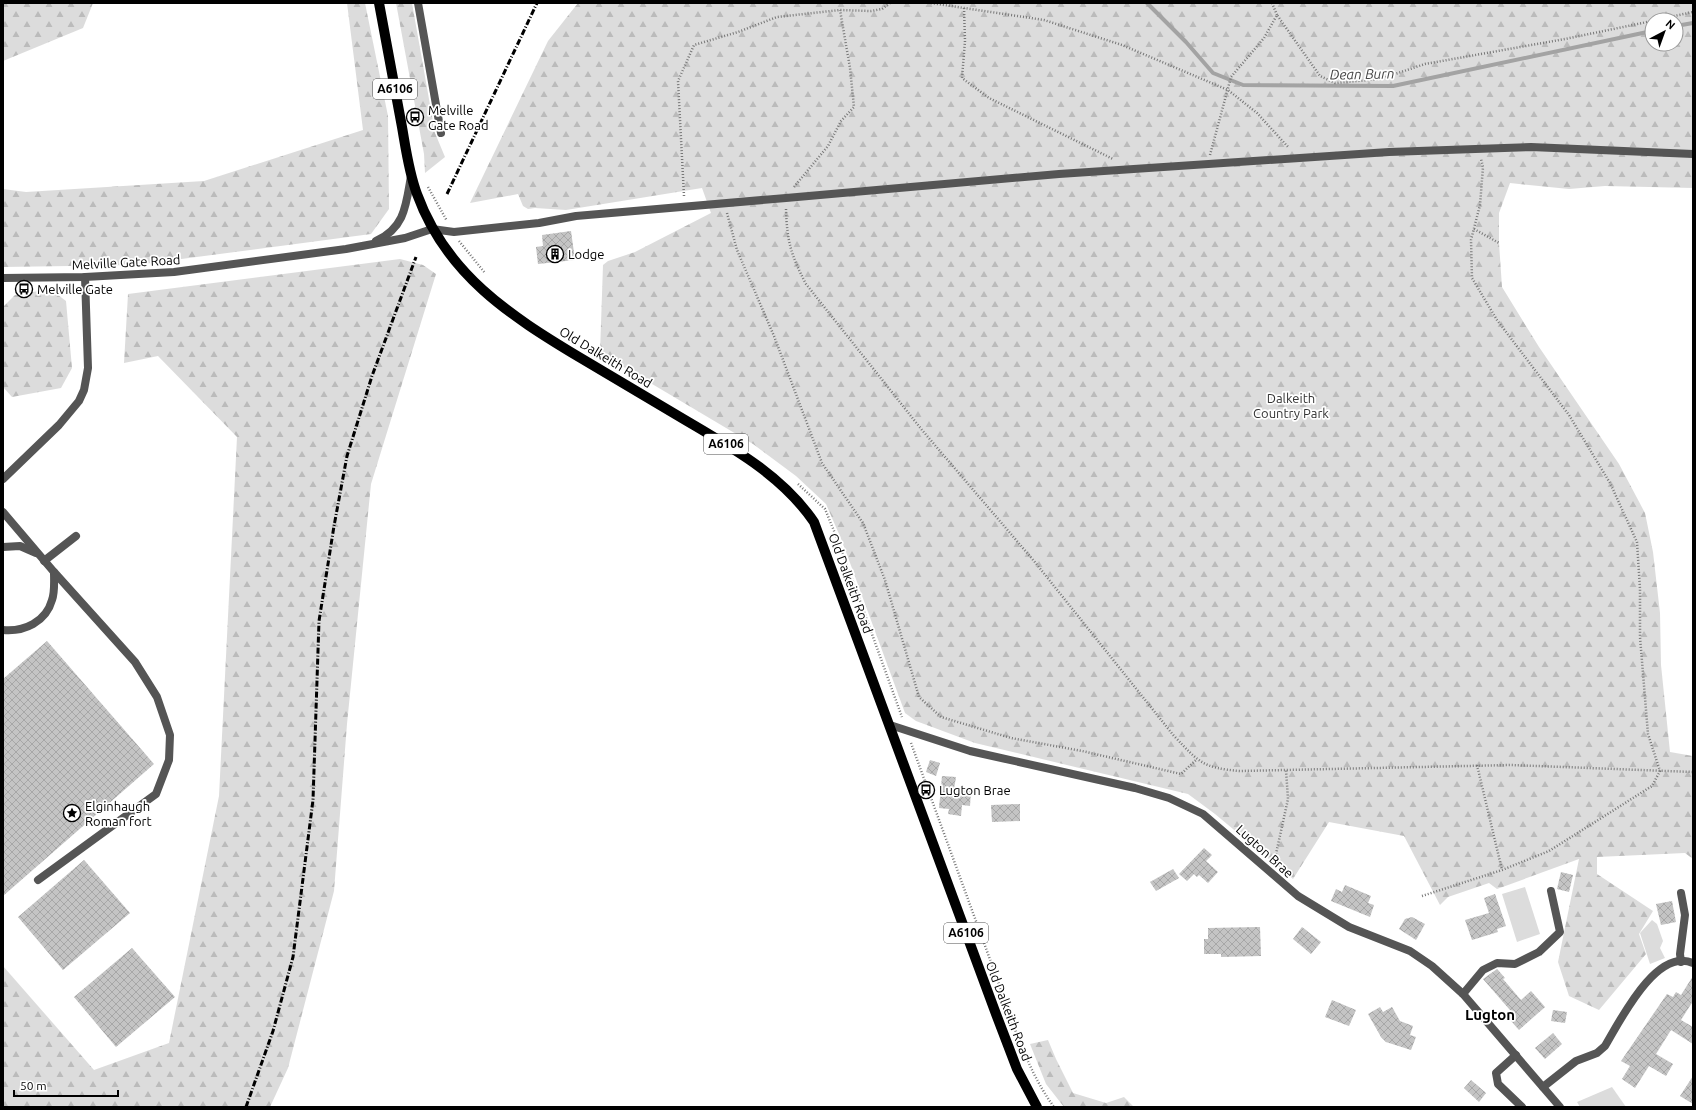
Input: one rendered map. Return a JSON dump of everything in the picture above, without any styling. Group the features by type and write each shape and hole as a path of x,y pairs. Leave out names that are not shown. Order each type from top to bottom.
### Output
{"main road":[{"name":"A6106","path":"379,3 411,175 417,194 432,229"},
{"name":"Old Dalkeith Road","path":"432,229 471,281 506,310 562,347 743,456 780,484 798,501 814,522 820,534 998,1021 1017,1069 1037,1107"}],"street":[{"path":"418,3 441,133"},
{"path":"432,229 454,232 539,223 576,216 684,206 1059,174 1299,159 1531,146 1693,154"},
{"name":"Melville Gate Road","path":"368,245 384,238 395,229 400,221 411,175"},
{"name":"Melville Gate Road","path":"3,278 85,277 174,272 368,245 405,238 432,229"},
{"path":"3,479 59,425 79,401 84,390 88,368 85,277"},
{"path":"3,512 38,555 135,662 157,697 170,736 169,760 156,794 38,880"},
{"path":"44,561 76,536"},
{"path":"3,547 20,546 38,555"},
{"path":"3,630 15,631 24,629 42,618 53,599 54,572"},
{"name":"Lugton Brae","path":"890,725 970,750 1135,788 1169,798 1188,806 1219,826 1298,896 1349,927 1410,951 1432,966 1462,994 1560,1107"},
{"path":"1462,994 1483,970 1497,963 1515,964 1539,952 1560,932 1552,891"},
{"path":"1681,893 1685,926 1682,940 1681,962"},
{"path":"1543,1087 1576,1061 1597,1053 1605,1046 1646,981 1659,970 1674,962 1693,963"},
{"path":"1516,1055 1496,1073 1498,1084 1522,1107"}],"path":[{"path":"684,206 678,81 694,45 738,32 777,17 840,10 871,11 882,9 890,3"},
{"path":"931,3 1044,20 1122,45 1228,90 1258,113 1299,159"},
{"path":"1272,3 1277,15 1320,76 1335,83 1380,79 1425,64 1565,39 1644,23"},
{"path":"964,8 965,41 962,78 990,98 1113,160"},
{"path":"840,10 850,68 854,107 841,121 828,146 786,198 787,232 792,257 806,284 922,430 1034,561 1174,736 1197,759 1215,769 1240,771 1511,764 1693,772"},
{"path":"1207,165 1231,77 1264,38 1277,15"},
{"path":"1422,896 1502,870 1548,851 1652,786 1660,771 1648,734 1640,637 1640,589 1637,542 1610,483 1569,415 1496,320 1472,278 1471,240 1480,205 1483,167 1478,149"},
{"path":"427,185 461,244 488,277"},
{"path":"724,203 737,250 774,336 822,463 863,523 885,580 919,697 941,717 1011,738 1082,751 1181,774 1197,759"},
{"path":"1474,229 1499,242"},
{"path":"793,479 825,509 839,543 1012,1020 1037,1077 1054,1107"},
{"path":"1477,765 1502,870"},
{"path":"1274,863 1288,799 1286,770"}],"green space":[{"path":"3,3 93,3 83,28 3,61"},
{"path":"347,3 365,3 388,116 389,209 371,234 136,265 3,267 3,189 26,192 204,181 363,130"},
{"path":"396,3 412,3 435,133 445,157 425,173 424,154"},
{"name":"Dalkeith Country Park","path":"578,3 1693,3 1693,188 1605,186 1569,189 1510,183 1499,213 1499,243 1502,287 1539,347 1619,464 1645,513 1653,552 1660,613 1661,665 1670,752 1693,756 1693,859 1685,853 1597,857 1597,874 1653,911 1639,934 1646,954 1599,1010 1569,996 1558,962 1579,859 1497,889 1489,883 1448,897 1440,905 1404,836 1329,822 1293,879 1215,814 1188,794 975,743 916,721 905,713 842,541 826,504 796,476 753,444 600,353 603,265 608,261 635,252 711,213 702,188 566,210 528,209 523,206 518,194 470,203 548,41"},
{"path":"400,259 423,265 436,274 371,484 347,724 334,891 288,1068 270,1107 3,1107 3,966 94,1070 169,1043 219,796 237,437 158,356 124,363 128,294"},
{"path":"50,289 66,301 72,368 61,388 12,397 3,387 3,307 15,295"},
{"path":"1525,887 1540,934 1517,942 1502,894"},
{"path":"1652,920 1657,924 1663,941 1660,948 1665,958 1650,964 1640,933"},
{"path":"1048,1040 1073,1093 1106,1103 1124,1097 1134,1107 1064,1107 1046,1084 1030,1044"},
{"path":"1612,1087 1626,1107 1580,1107 1577,1102"}],"building":[{"name":"Lodge","path":"571,231 575,260 538,264 536,247 543,246 542,235"},
{"path":"47,641 154,764 3,896 3,679"},
{"path":"930,760 940,763 936,776 926,772"},
{"path":"942,776 956,777 954,789 971,791 970,806 962,805 961,816 948,814 949,809 939,808"},
{"path":"1020,804 1020,821 992,822 991,805"},
{"path":"1204,848 1212,855 1206,861 1218,872 1208,883 1199,875 1197,877 1194,874 1187,881 1179,874"},
{"path":"84,860 130,913 63,970 18,917"},
{"path":"1173,869 1179,878 1156,891 1150,882"},
{"path":"1561,872 1573,875 1569,892 1557,889"},
{"path":"1345,885 1371,896 1368,903 1374,905 1370,917 1331,901 1336,889 1342,892"},
{"path":"1495,894 1506,926 1497,929 1498,932 1472,940 1465,920 1489,913 1484,898"},
{"path":"1672,901 1676,922 1661,925 1656,904"},
{"path":"1412,917 1425,924 1416,940 1399,929 1405,919"},
{"path":"1260,927 1261,956 1221,957 1221,954 1204,954 1204,939 1208,939 1208,928"},
{"path":"1302,927 1321,942 1311,954 1293,939"},
{"path":"132,948 175,997 116,1047 74,997"},
{"path":"1497,969 1505,978 1503,979 1521,1000 1531,991 1545,1007 1519,1030 1511,1021 1516,1017 1483,979"},
{"path":"1693,976 1693,1001 1681,1020 1693,1027 1693,1044 1671,1030 1656,1054 1673,1064 1666,1076 1649,1066 1635,1088 1622,1079 1630,1066 1621,1061 1667,994 1673,997 1676,992 1681,995"},
{"path":"1332,1000 1356,1010 1349,1026 1325,1017"},
{"path":"1380,1007 1383,1012 1392,1007 1400,1021 1413,1026 1410,1035 1416,1037 1411,1050 1386,1042 1381,1037 1368,1014"},
{"path":"1553,1010 1567,1012 1565,1023 1551,1021"},
{"path":"1553,1033 1562,1044 1545,1059 1535,1048"},
{"path":"1693,1076 1693,1104 1680,1096"},
{"path":"1471,1080 1486,1093 1479,1102 1464,1088"}],"waterway":[{"name":"Dean Burn","path":"1147,3 1186,42 1213,73 1243,85 1393,86 1644,33"},
{"name":"Dean Burn","path":"1684,25 1693,23"}],"railway":[{"path":"447,194 537,3"},
{"path":"246,1107 273,1031 293,957 313,800 319,621 347,456 372,376 416,257"}],"place":[{"name":"Melville Gate Road","path":"415,117"},
{"name":"Lodge","path":"555,254"},
{"name":"Melville Gate","path":"24,289"},
{"name":"Lugton Brae","path":"926,790"},
{"name":"Elginhaugh Roman fort","path":"72,813"}],"district":[{"name":"Lugton","path":"1490,1015"}]}
